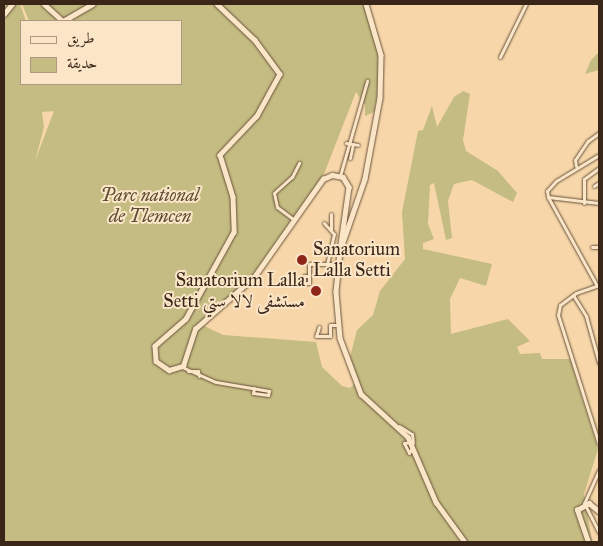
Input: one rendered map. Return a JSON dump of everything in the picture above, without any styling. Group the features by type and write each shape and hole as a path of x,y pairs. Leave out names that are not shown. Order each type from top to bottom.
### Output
{"main road":[{"path":"4,14 12,4"},
{"path":"44,4 63,20"},
{"path":"66,20 93,4"},
{"path":"217,4 255,40 280,74 261,111 219,159 233,197 234,232 186,319 154,349 163,368 182,367 195,329 254,277 293,219 323,179 340,176 350,190 338,264 338,325 361,394 373,409 399,426 413,444 436,502 465,542"},
{"path":"340,251 365,179 380,98 379,40 366,4"},
{"path":"588,542 576,514 584,503 599,511"}],"street":[{"path":"500,57 526,4"},
{"path":"340,176 346,143 361,112 367,81"},
{"path":"576,166 575,160 588,141 599,133"},
{"path":"346,143 356,145 350,158"},
{"path":"599,155 576,166 550,187 548,197 598,285 574,295 560,305 558,315 599,444"},
{"path":"293,219 277,207 274,192 292,177 299,162"},
{"path":"584,203 584,179 599,168"},
{"path":"594,186 599,183"},
{"path":"548,197 584,203 599,203"},
{"path":"331,214 331,231"},
{"path":"324,223 334,234 327,264"},
{"path":"592,247 599,247"},
{"path":"309,276 309,264 338,264"},
{"path":"574,295 586,316 599,363"},
{"path":"319,327 316,336 330,336 330,325 338,325"},
{"path":"182,367 199,376 269,391 268,395 253,392 254,388"},
{"path":"599,470 584,503 599,532"}],"green space":[{"name":"Parc national de Tlemcen","path":"4,4 20,4 26,20 20,20 20,85 182,85 182,20 29,20 22,4 365,4 377,39 379,86 374,112 365,116 365,105 356,92 324,174 252,276 200,324 223,335 316,342 322,367 342,386 350,388 357,381 350,357 357,330 373,315 380,291 405,259 402,212 418,131 423,130 432,106 437,127 454,97 463,91 470,94 463,140 466,151 498,171 517,193 513,202 472,180 454,184 448,201 452,238 446,240 434,183 430,185 428,224 434,239 423,243 423,249 492,264 486,286 460,278 450,299 451,334 508,319 530,341 517,347 520,354 540,353 542,359 570,359 598,449 584,494 592,542 4,542","holes":["54,111 35,161 44,127 42,112"]},
{"path":"599,52 599,70 585,74 591,60"}],"place":[{"name":"Sanatorium Lalla Setti","path":"302,260"},
{"name":"Sanatorium Lalla Setti مستشفى لالا ستي","path":"316,291"}]}
